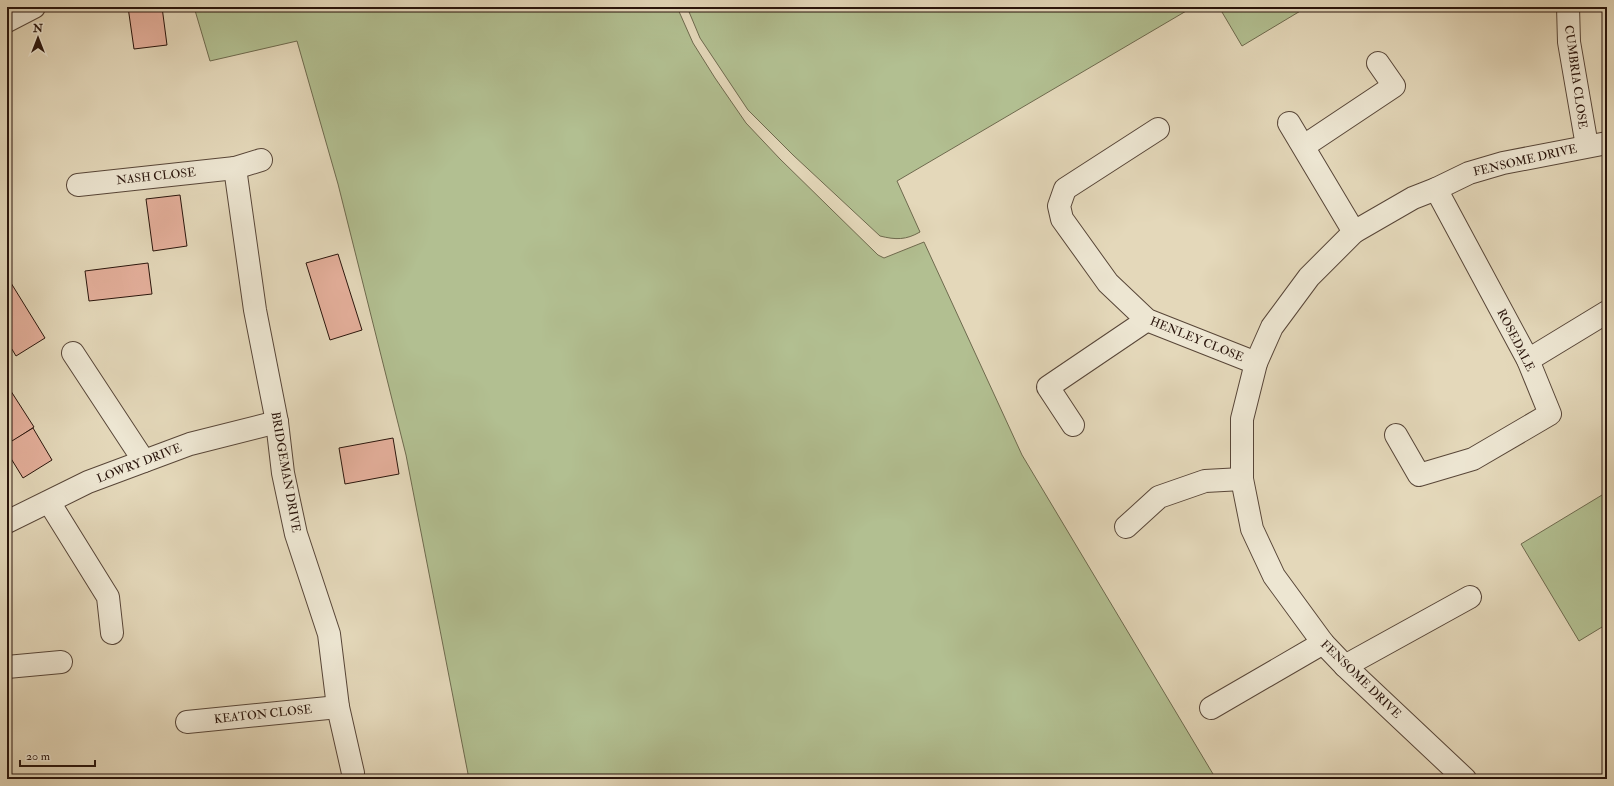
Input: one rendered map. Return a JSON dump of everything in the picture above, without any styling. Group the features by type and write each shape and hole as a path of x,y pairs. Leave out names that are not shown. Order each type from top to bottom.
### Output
{"street":[{"path":"7,20 34,7"},
{"name":"CUMBRIA CLOSE","path":"1568,7 1569,42 1597,144"},
{"path":"1304,146 1394,86 1378,63"},
{"path":"1289,123 1354,232"},
{"name":"HENLEY CLOSE","path":"1158,128 1065,189 1060,206 1062,219 1108,283 1147,320 1256,363"},
{"name":"FENSOME DRIVE","path":"1465,779 1323,644 1274,576 1252,529 1242,479 1242,420 1256,363 1272,328 1309,277 1354,232 1408,200 1436,189 1469,173 1503,163 1597,144"},
{"name":"NASH CLOSE","path":"78,185 235,168 261,160"},
{"name":"BRIDGEMAN DRIVE","path":"235,168 255,310 277,422 283,472 296,534 329,634 338,707 353,773"},
{"name":"ROSEDALE","path":"1396,435 1419,476 1473,459 1550,414 1528,360 1436,189"},
{"path":"1528,360 1607,312"},
{"path":"1073,425 1048,387 1147,320"},
{"path":"74,353 144,461"},
{"name":"LOWRY DRIVE","path":"8,519 49,502 88,482 190,444 277,422"},
{"path":"1126,527 1159,497 1205,481 1242,479"},
{"path":"49,502 108,597 112,633"},
{"path":"1345,666 1470,597"},
{"path":"1211,708 1323,644"},
{"path":"7,667 61,662"},
{"name":"KEATON CLOSE","path":"187,722 338,707"}],"green space":[{"path":"194,7 677,7 693,43 746,123 780,159 878,255 884,258 924,242 1022,455 1216,779 469,779 406,455 338,184 297,41 210,61"},
{"path":"687,7 1193,7 897,181 920,232 910,237 896,239 880,236 793,155 748,110 700,38"},
{"path":"1219,7 1307,7 1242,46"},
{"path":"1607,492 1607,624 1579,641 1521,544"}],"building":[{"path":"128,7 162,7 167,45 134,49"},
{"path":"180,195 187,246 153,251 146,199"},
{"path":"338,254 362,330 330,340 306,263"},
{"path":"148,263 152,294 89,301 85,271"},
{"path":"11,283 45,338 16,356 7,341 7,285"},
{"path":"7,385 34,427 10,443 7,439"},
{"path":"33,428 52,460 23,478 7,452 7,444"},
{"path":"393,438 399,474 345,484 339,448"}]}
